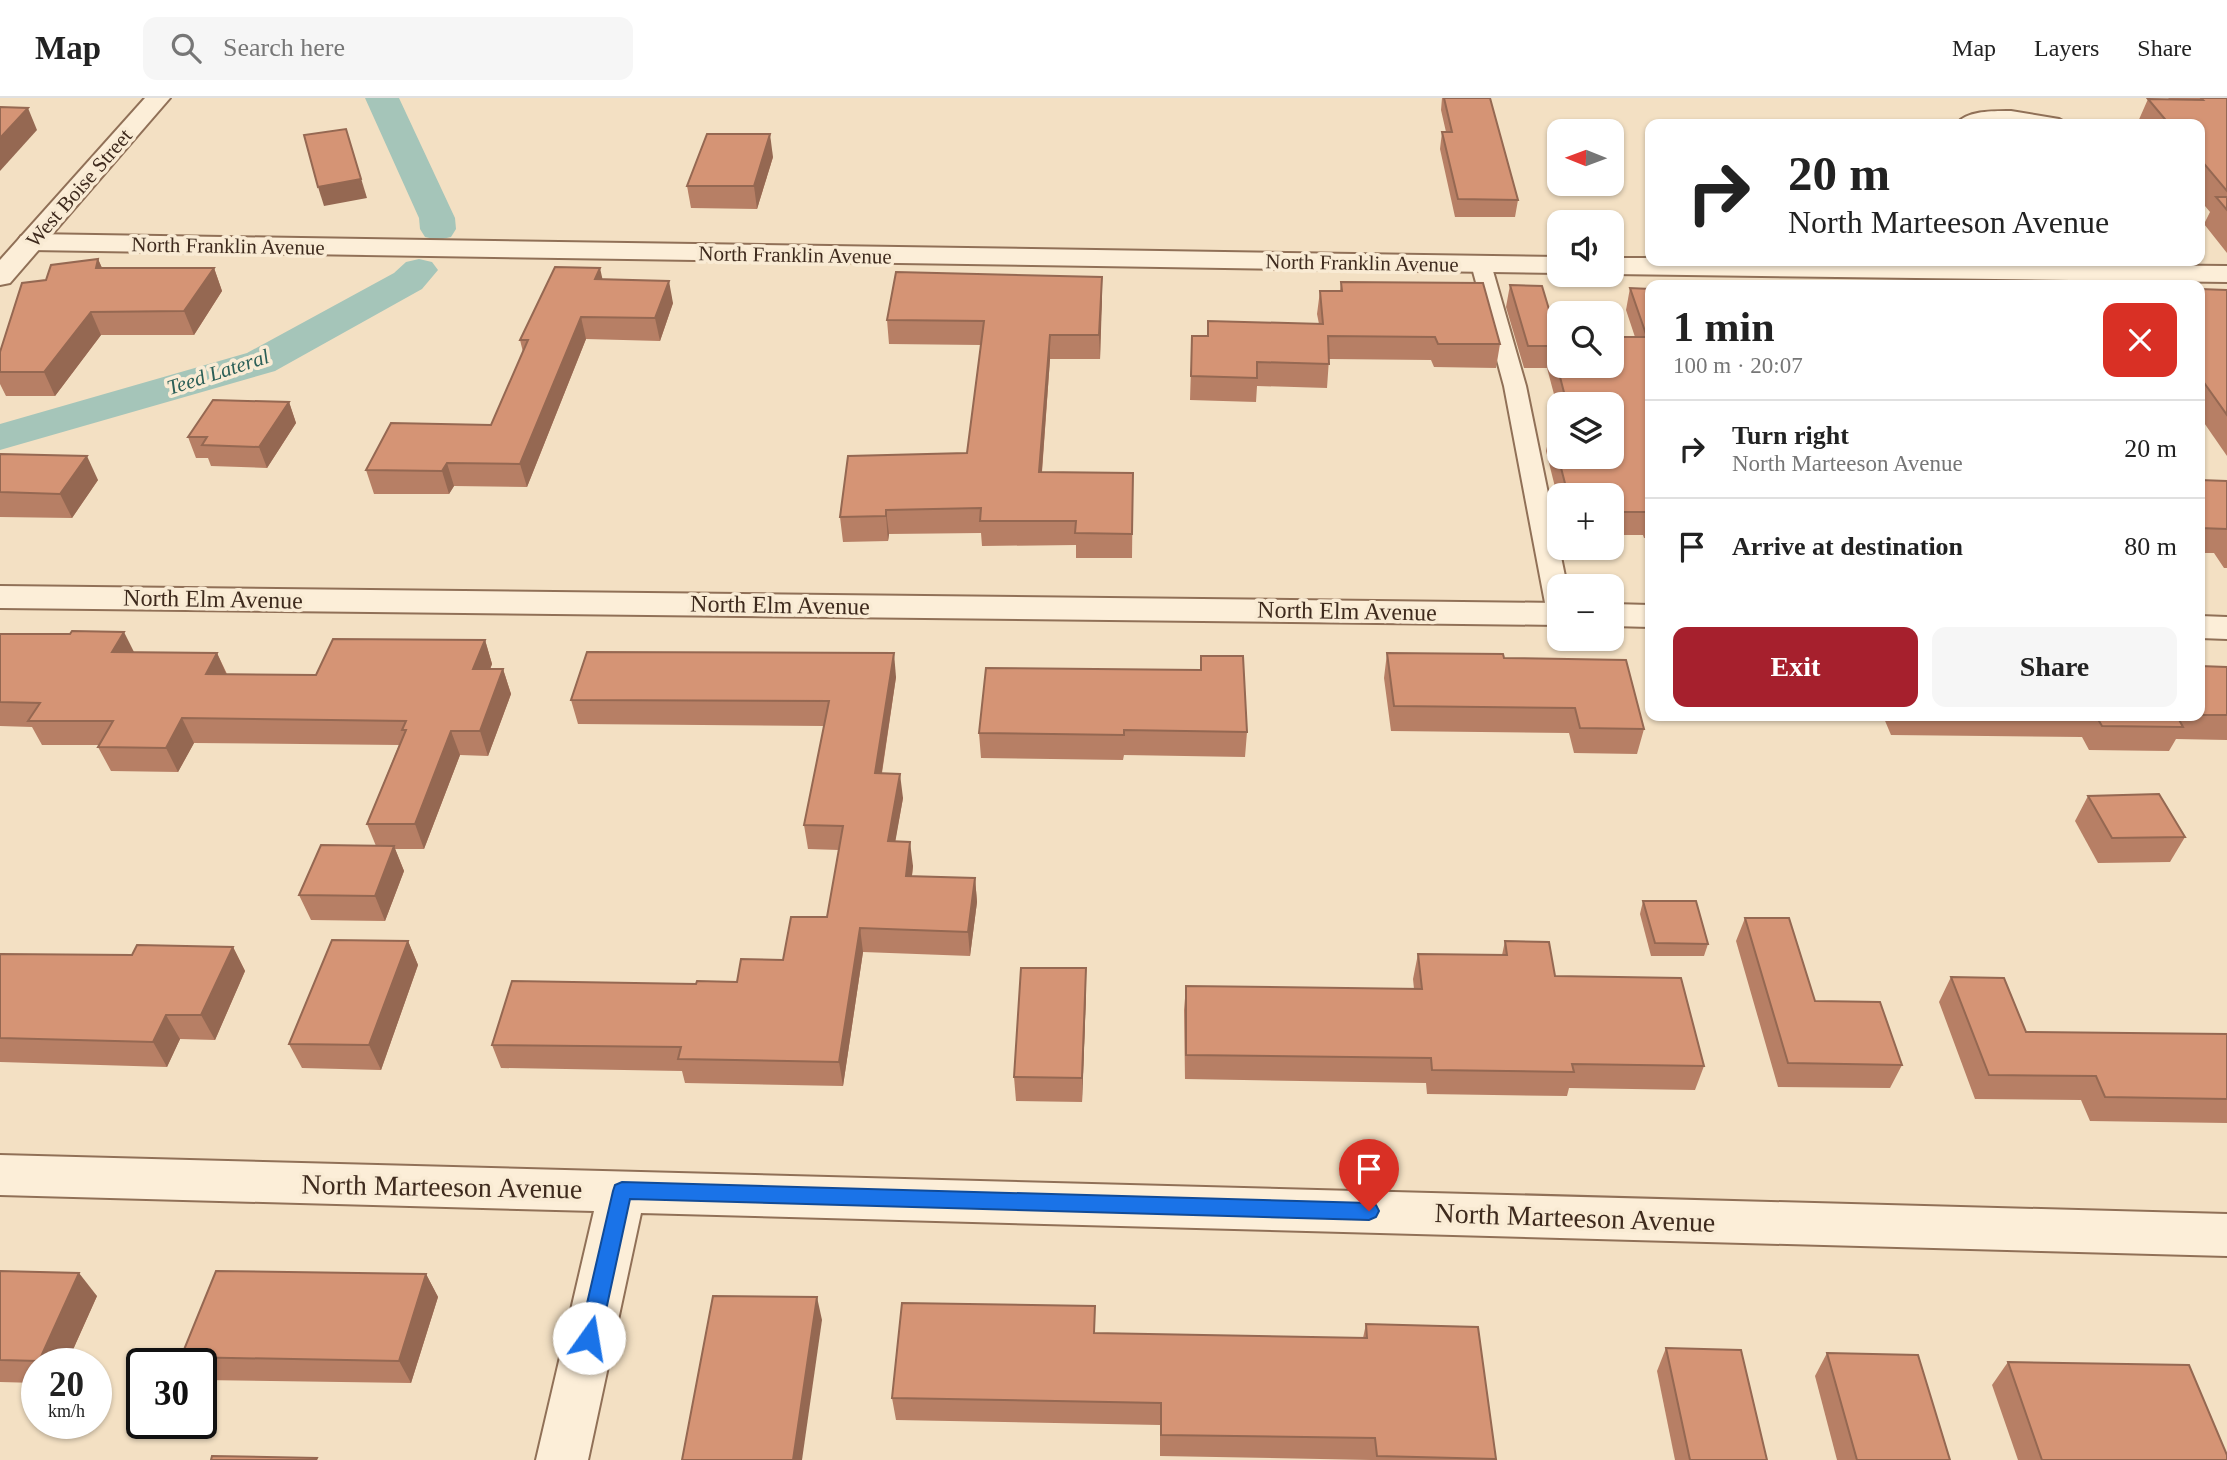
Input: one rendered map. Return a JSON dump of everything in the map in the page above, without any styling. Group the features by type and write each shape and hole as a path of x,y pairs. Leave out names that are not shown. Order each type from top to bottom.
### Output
{"street":[{"name":"West Boise Street","path":"0,277 158,98"},
{"name":"North Franklin Avenue","path":"31,243 1547,265"},
{"path":"1624,266 2185,267 2227,274"},
{"name":"North Elm Avenue","path":"0,597 1547,614"},
{"path":"1624,615 1645,616"},
{"path":"2205,627 2227,628"},
{"name":"North Marteeson Avenue","path":"0,1175 2227,1235"},
{"path":"562,1460 622,1191"}],"lane":[{"path":"1975,119 2035,119"},
{"path":"1481,264 1514,386 1552,574"}],"building":[{"path":"1444,98 1490,98 1518,200 1458,199 1442,132 1452,132"},
{"path":"2201,98 2227,98 2227,191 2205,165 2205,119 2165,119 2148,99 2203,100"},
{"path":"0,107 28,108 0,138"},
{"path":"346,129 361,179 318,187 304,135"},
{"path":"707,134 770,134 754,186 687,186"},
{"path":"2216,197 2227,197 2227,210"},
{"path":"98,259 96,268 214,268 184,311 91,312 44,372 0,372 0,352 22,283 46,280 51,265"},
{"path":"555,267 600,268 595,279 669,281 655,318 581,317 520,464 447,463 442,471 366,470 391,423 491,425 528,340 520,340"},
{"path":"896,272 1102,277 1099,335 1050,335 1039,472 1133,473 1132,534 1075,533 1076,521 980,521 981,508 886,510 886,516 840,517 848,456 967,453 984,321 887,320"},
{"path":"1341,282 1483,283 1500,344 1438,344 1435,337 1328,336 1329,364 1257,362 1257,378 1191,376 1192,336 1208,336 1208,321 1323,324 1320,291 1342,291"},
{"path":"1510,285 1542,286 1547,303 1547,346 1528,346"},
{"path":"1630,288 1645,289 1645,331"},
{"path":"2205,289 2227,290 2227,415 2205,384"},
{"path":"1624,337 1645,337 1645,512 1624,512 1624,483 1565,483 1561,469 1624,469 1624,392 1564,392 1560,378 1624,378"},
{"path":"213,400 289,402 259,447 202,445 207,437 188,437"},
{"path":"0,454 87,456 60,494 0,492"},
{"path":"2205,480 2227,481 2227,529 2205,528"},
{"path":"72,631 124,632 112,652 217,653 206,674 316,675 333,639 485,640 473,669 503,669 480,731 451,731 415,824 367,824 406,730 402,730 406,721 182,718 166,748 98,747 113,721 28,721 40,703 0,702 0,634 70,634"},
{"path":"587,652 894,653 875,773 900,774 888,841 910,842 906,876 975,878 968,932 860,928 839,1062 678,1059 681,1047 492,1045 512,981 696,984 697,981 737,982 741,959 783,960 791,917 827,917 843,826 804,825 829,701 571,700"},
{"path":"1387,653 1503,654 1504,658 1626,660 1644,729 1580,728 1575,708 1394,706"},
{"path":"1201,656 1243,656 1247,732 1124,730 1124,735 979,733 986,668 1201,670"},
{"path":"2205,666 2227,667 2227,715 2205,715"},
{"path":"2099,721 2180,721 2183,727 2102,726"},
{"path":"2159,794 2185,837 2112,838 2088,796"},
{"path":"321,845 394,846 375,896 299,895"},
{"path":"1643,901 1696,901 1708,944 1655,943"},
{"path":"1745,918 1789,918 1815,1001 1880,1002 1902,1065 1788,1063"},
{"path":"332,940 408,941 369,1045 289,1044"},
{"path":"1505,941 1549,942 1555,976 1681,978 1704,1066 1572,1064 1574,1072 1432,1070 1431,1058 1186,1055 1186,986 1422,989 1418,954 1507,955"},
{"path":"137,945 233,947 201,1015 166,1015 153,1042 0,1038 0,954 132,955"},
{"path":"1021,968 1086,968 1082,1078 1014,1077"},
{"path":"1951,977 2004,978 2026,1032 2227,1034 2227,1099 2105,1097 2096,1076 1989,1075"},
{"path":"0,1271 79,1273 45,1348 21,1348 21,1361 0,1360"},
{"path":"216,1271 426,1274 399,1361 217,1358 217,1348 185,1348"},
{"path":"713,1296 817,1297 793,1460 682,1460"},
{"path":"902,1303 1095,1306 1094,1333 1367,1338 1366,1324 1478,1327 1496,1459 1377,1456 1375,1438 1161,1435 1161,1403 892,1398"},
{"path":"1666,1348 1741,1350 1767,1460 1690,1460"},
{"path":"1827,1353 1918,1355 1950,1460 1857,1460"},
{"path":"2008,1362 2189,1365 2227,1460 2042,1460"},
{"path":"212,1456 317,1458 211,1460"}],"waterway":[{"name":"Teed Lateral","path":"382,98 437,218 438,229"},
{"name":"Teed Lateral","path":"0,437 261,362 408,281 419,270"}],"route":[{"path":"589,1338 622,1191 1369,1211"}]}
